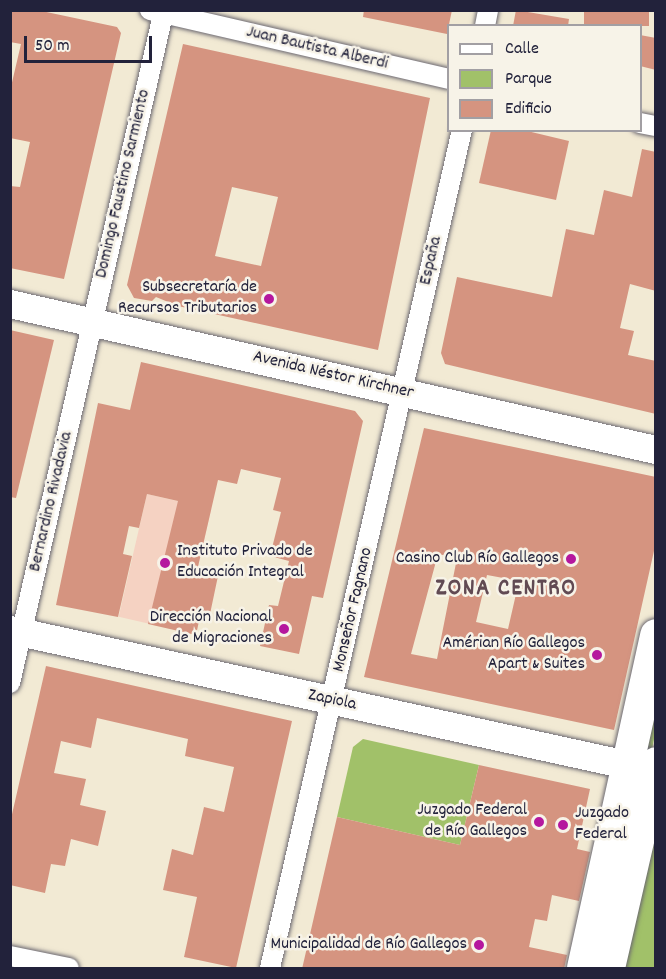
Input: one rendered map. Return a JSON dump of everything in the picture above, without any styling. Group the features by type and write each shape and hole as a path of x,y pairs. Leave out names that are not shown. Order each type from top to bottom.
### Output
{"main road":[{"name":"Avenida Néstor Kirchner","path":"10,304 656,450"},
{"name":"Zapiola","path":"16,631 648,768"},
{"path":"609,969 648,768 656,635"},
{"path":"583,969 648,768"}],"street":[{"name":"Juan Bautista Alberdi","path":"159,12 447,79"},
{"name":"Domingo Faustino Sarmiento","path":"93,322 159,12"},
{"name":"España","path":"403,391 462,132"},
{"name":"Bernardino Rivadavia","path":"10,682 16,631 93,322"},
{"name":"Monseñor Fagnano","path":"270,969 334,701 403,391"},
{"path":"10,956 69,969"}],"shaded area":[{"name":"Instituto Privado de Educación Integral","path":"147,494 211,509 183,632 119,617"}],"green space":[{"path":"655,665 655,734 651,754 642,760"},
{"path":"363,739 479,765 460,845 337,817 353,747"},
{"path":"656,771 655,968 609,968"}],"building":[{"path":"10,10 37,10 117,27 121,33 64,279 10,268 10,186 20,187 30,142 10,138 10,91 21,44 10,42"},
{"path":"364,10 452,10 449,24 447,24 447,34 363,17"},
{"path":"516,10 569,19 568,24 513,24"},
{"path":"584,10 649,10 649,26 584,24"},
{"path":"642,35 656,38 656,70 642,66"},
{"path":"183,44 430,98 378,350 178,306 156,297 152,301 134,298 127,285","holes":["232,187 278,197 261,266 215,256"]},
{"path":"491,132 531,132 569,141 556,200 479,183"},
{"path":"642,149 656,152 656,291 630,284 620,328 634,331 628,355 656,361 656,414 445,364 441,353 457,277 552,297 566,229 594,235 604,190 632,197"},
{"path":"10,330 54,340 16,498 10,497"},
{"path":"141,362 355,411 363,421 323,598 312,596 299,654 260,646 269,605 278,606 289,561 270,556 281,512 273,510 281,478 241,469 237,484 218,480 197,571 218,576 210,614 201,612 196,635 148,624 178,501 147,494 139,528 129,526 123,554 132,556 118,617 56,605 98,403 130,410"},
{"path":"424,428 656,477 656,542 614,730 364,677","holes":["438,554 457,558 437,659 411,654","487,575 519,581 508,629 476,622"]},
{"path":"46,666 292,721 236,968 184,957 197,897 163,890 172,849 193,855 204,807 224,812 234,767 185,756 188,739 97,718 91,748 61,741 54,773 86,779 80,805 106,811 98,846 71,839 65,866 51,864 45,893 10,885 10,823"},
{"path":"479,765 590,789 577,849 590,852 579,901 552,895 547,921 535,919 529,947 567,955 564,969 302,969 337,817 460,845"}],"place":[{"name":"Subsecretaría de Recursos Tributarios","path":"269,299"},
{"name":"Casino Club Río Gallegos","path":"571,559"},
{"name":"Instituto Privado de Educación Integral","path":"165,563"},
{"name":"Dirección Nacional de Migraciones","path":"284,629"},
{"name":"Amérian Río Gallegos Apart & Suites","path":"597,655"},
{"name":"Juzgado Federal de Río Gallegos","path":"539,822"},
{"name":"Juzgado Federal","path":"563,825"},
{"name":"Municipalidad de Río Gallegos","path":"479,945"}],"district":[{"name":"ZONA CENTRO","path":"506,590"}]}
